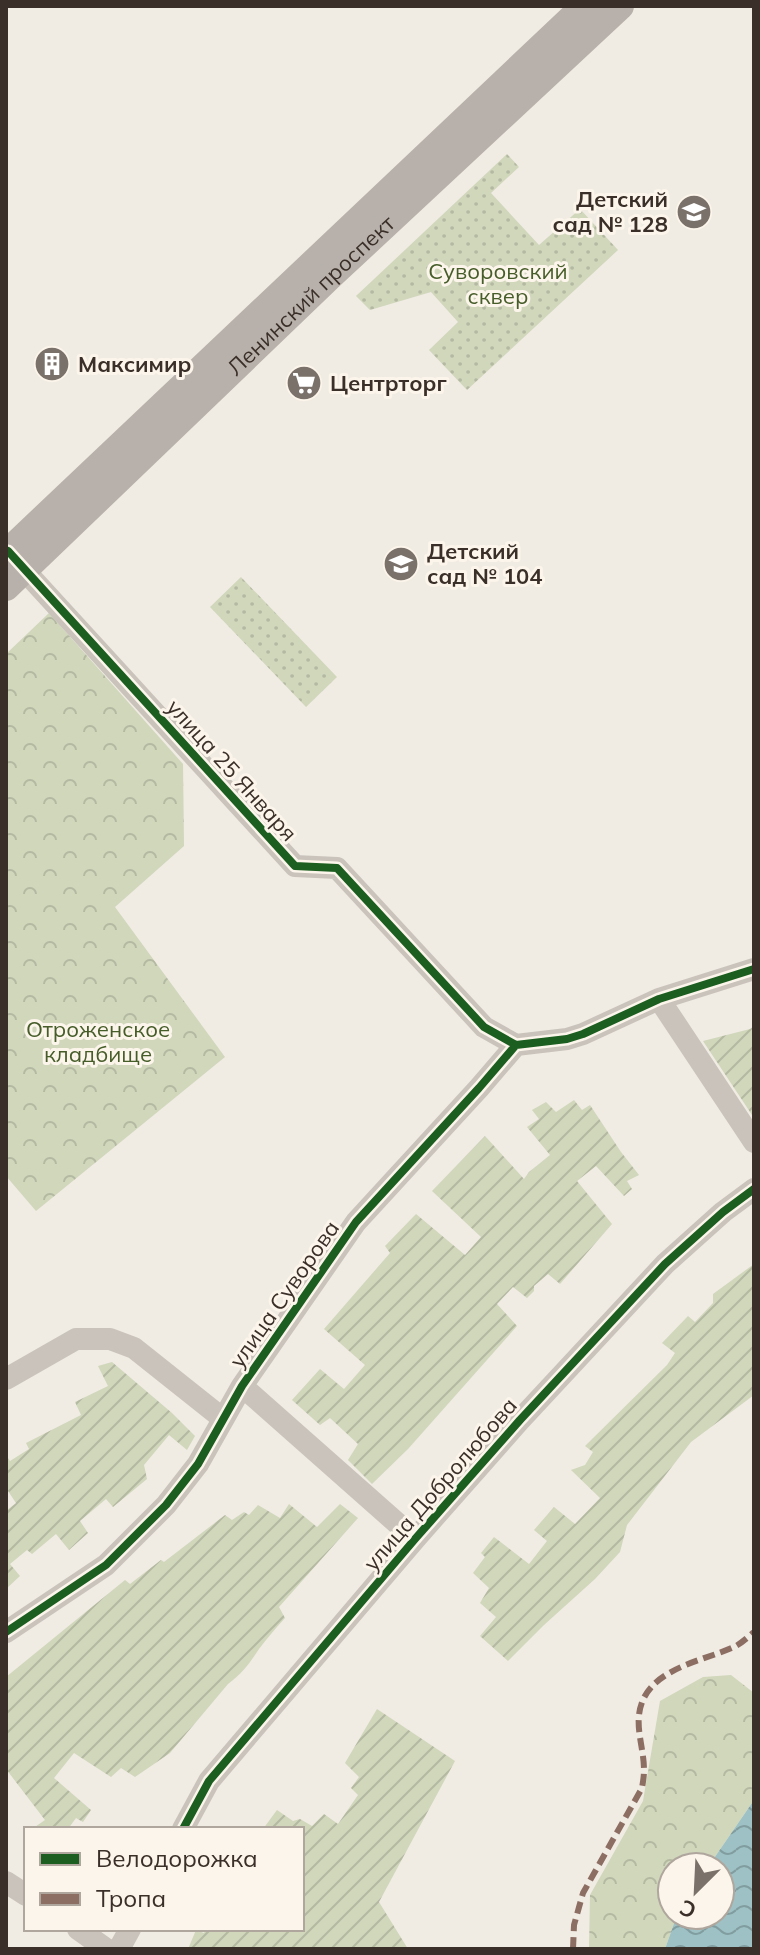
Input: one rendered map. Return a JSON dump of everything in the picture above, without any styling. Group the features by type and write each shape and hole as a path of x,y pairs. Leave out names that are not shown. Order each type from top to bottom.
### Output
{"main road":[{"name":"Ленинский проспект","path":"11,566 585,6"},
{"name":"Ленинский проспект","path":"11,566 330,276 620,6"}],"street":[{"name":"улица 25 Января","path":"11,566 295,866 337,868 484,1027 516,1045"},
{"path":"516,1045 583,1034 659,999 754,969"},
{"path":"659,999 754,1142"},
{"name":"улица Суворова","path":"6,1632 106,1565 166,1505 198,1464 242,1386 356,1222 516,1045"},
{"name":"улица Добролюбова","path":"184,1827 209,1781 520,1420 665,1264 754,1189"},
{"path":"6,1379 76,1339 110,1339 134,1348 222,1418"},
{"path":"242,1386 415,1539"},
{"path":"169,1827 209,1781"},
{"path":"6,1882 24,1894"},
{"path":"81,1931 106,1949"},
{"path":"119,1949 129,1931"}],"green space":[{"name":"Суворовский сквер","path":"507,154 519,167 491,193 539,245 580,209 618,250 467,390 429,350 458,322 431,292 370,310 356,296"},
{"path":"241,577 337,677 306,707 210,607"},
{"name":"Отроженское кладбище","path":"49,613 183,764 184,846 115,907 225,1057 36,1211 6,1176 6,654"},
{"path":"754,1026 754,1118 703,1041"},
{"path":"574,1100 582,1110 590,1105 639,1175 627,1181 632,1189 624,1196 596,1166 577,1181 612,1224 560,1284 548,1274 534,1286 534,1291 527,1298 513,1287 497,1304 517,1326 408,1449 372,1484 348,1460 358,1444 330,1418 320,1425 292,1400 320,1369 344,1389 365,1365 324,1329 390,1253 385,1246 416,1214 465,1255 481,1237 432,1191 485,1136 524,1179 550,1155 527,1127 539,1119 532,1110 546,1102 556,1112"},
{"path":"754,1264 754,1395 691,1442 627,1525 620,1552 508,1661 480,1636 496,1617 480,1603 489,1588 473,1573 485,1557 481,1553 494,1537 529,1564 547,1541 534,1530 554,1507 575,1524 600,1498 571,1470 585,1465 593,1452 585,1446 667,1365 675,1353 662,1343 688,1316 695,1322 713,1303 713,1294"},
{"path":"112,1362 195,1436 187,1450 169,1435 144,1465 147,1479 113,1507 106,1499 80,1521 88,1533 69,1550 56,1534 32,1554 27,1550 10,1564 20,1576 6,1589 6,1511 16,1503 6,1488 6,1455 10,1461 29,1449 26,1443 81,1415 75,1402 108,1386 98,1366"},
{"path":"289,1504 317,1527 340,1504 358,1518 279,1607 285,1618 170,1753 135,1777 121,1768 111,1777 74,1753 54,1778 91,1810 83,1822 76,1818 69,1827 35,1827 45,1820 6,1769 6,1677 125,1580 130,1584 161,1560 164,1562 225,1515 232,1520 244,1512 249,1515 258,1505 280,1518"},
{"path":"731,1675 754,1693 754,1800 719,1851 656,1851 656,1931 671,1931 665,1949 589,1949 590,1895 643,1801 660,1701 703,1677"},
{"path":"377,1709 455,1761 379,1902 408,1949 188,1949 196,1931 304,1931 304,1827 264,1827 277,1810 293,1821 300,1819 312,1826 324,1814 338,1824 358,1795 351,1788 359,1777 345,1763"}],"water":[{"path":"754,1800 754,1949 665,1949 671,1931 736,1931 736,1851 719,1851"}],"marked path":[{"path":"573,1949 574,1925 583,1893 642,1788 644,1763 639,1715 643,1699 651,1687 676,1669 734,1647 754,1632"}],"cycle path":[{"path":"8,551 295,866 337,868 484,1027 516,1045"},
{"path":"6,1632 106,1565 166,1505 198,1464 242,1386 356,1222 516,1045 583,1034 659,999 754,969"},
{"path":"184,1827 209,1781 520,1420 665,1264 754,1189"}],"place":[{"name":"Детский сад № 128","path":"694,212"},
{"name":"Максимир","path":"52,364"},
{"name":"Центрторг","path":"304,383"},
{"name":"Детский сад № 104","path":"401,564"}]}
